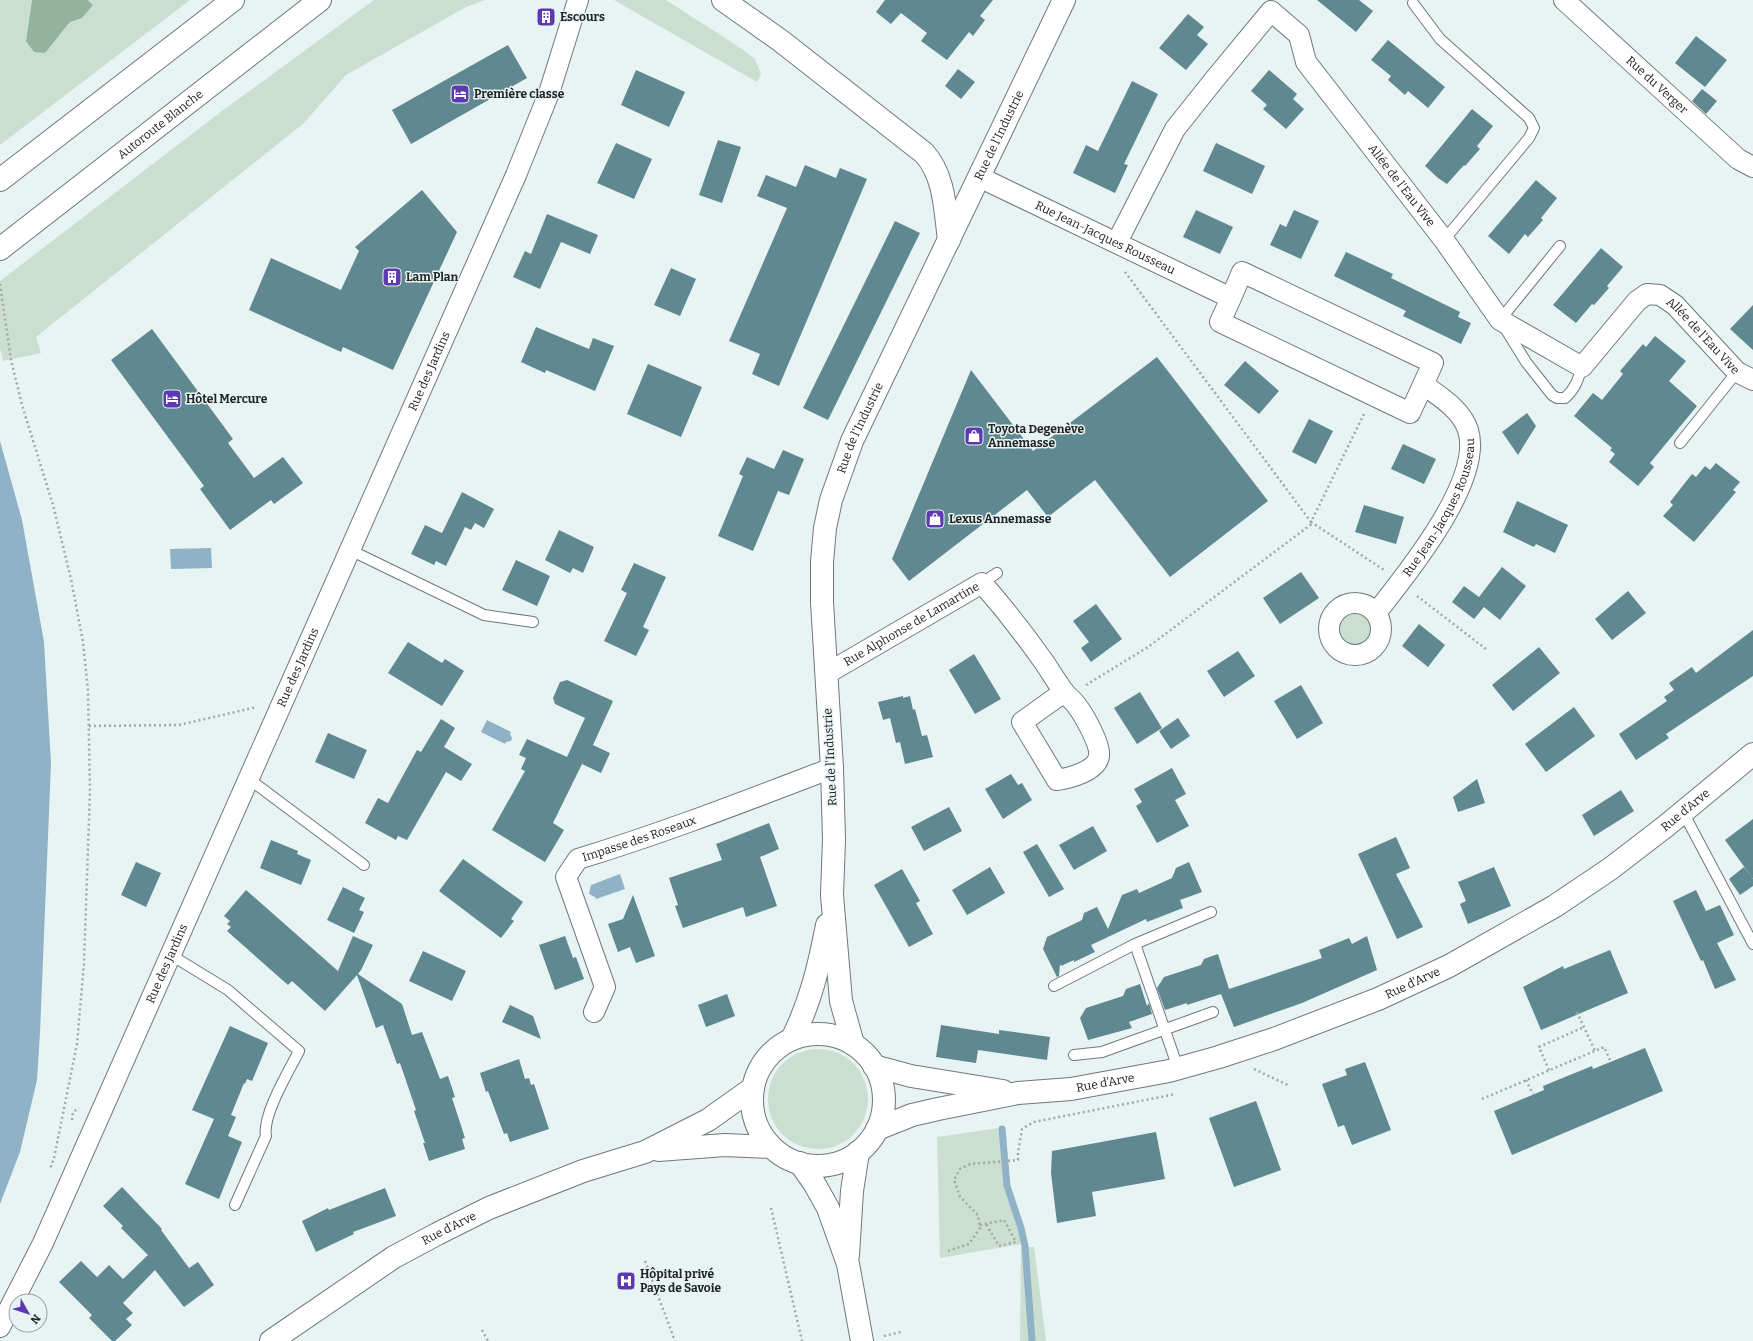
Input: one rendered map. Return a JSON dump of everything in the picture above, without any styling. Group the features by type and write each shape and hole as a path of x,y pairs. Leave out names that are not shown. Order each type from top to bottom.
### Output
{"main road":[{"path":"1,179 233,0"},
{"name":"Autoroute Blanche","path":"0,249 320,0"},
{"path":"723,0 781,41 924,153 935,167 941,184 949,240"},
{"name":"Rue de l'Industrie","path":"853,1044 841,1001 832,894 834,839 832,768 826,674 822,562 831,500 852,441 1064,0"},
{"name":"Rue d'Arve","path":"877,1129 924,1112 1018,1093 1078,1088 1112,1082 1219,1058 1291,1033 1378,999 1449,966 1555,906 1610,869 1683,812 1753,754"},
{"name":"Rue de l'Industrie","path":"792,1039 809,1001 815,981 832,894"},
{"path":"823,1034 843,1039 853,1044 862,1050 878,1074 883,1092 882,1111 877,1129 858,1152 849,1158 830,1165 810,1166 780,1154 771,1147 763,1137 757,1126 751,1101 755,1078 766,1058 778,1047 792,1039 802,1036 823,1034"},
{"name":"Rue d'Arve","path":"874,1066 911,1076 1018,1093"},
{"name":"Rue d'Arve","path":"271,1341 394,1257 476,1214 582,1171 645,1152 708,1120 753,1088"},
{"name":"Rue d'Arve","path":"645,1152 725,1145 771,1147"},
{"path":"848,1264 852,1190 858,1152"},
{"path":"800,1163 814,1183 828,1208 848,1264 862,1341"}],"street":[{"name":"Rue des Jardins","path":"0,1328 43,1243 539,120 558,68 578,0"},
{"name":"Rue du Verger","path":"1564,0 1738,159 1753,168"},
{"name":"Allée de l'Eau Vive","path":"1117,242 1175,129 1271,11 1299,34 1306,62 1444,240 1500,320 1582,367 1637,300 1647,294 1660,295 1675,305 1745,376"},
{"name":"Rue Jean-Jacques Rousseau","path":"979,177 1231,298"},
{"path":"1242,272 1433,363 1424,385 1410,413 1220,322 1242,272"},
{"name":"Rue Jean-Jacques Rousseau","path":"1376,613 1431,541 1460,485 1466,466 1469,451 1468,430 1463,420 1448,402 1424,385"},
{"name":"Rue Alphonse de Lamartine","path":"826,674 990,578 1002,606 1066,694"},
{"name":"Impasse des Roseaux","path":"594,1012 605,987 566,877 578,859 748,800 832,768"}],"lane":[{"path":"1414,3 1440,39 1529,118 1534,128 1528,138 1444,240"},
{"path":"1560,246 1500,320 1526,362 1552,395 1557,398 1565,398 1573,392 1578,382 1582,367"},
{"path":"1680,443 1745,376"},
{"path":"350,550 484,615 533,622"},
{"path":"248,779 364,865"},
{"path":"1683,812 1753,944"},
{"path":"1054,986 1135,944 1212,912"},
{"path":"1135,944 1178,1068"},
{"path":"171,955 228,990 299,1051 268,1114 264,1129 266,1136 236,1205"},
{"path":"1074,1055 1102,1052 1213,1012"}],"path":[{"path":"1117,242 1111,254 1312,522 1400,582 1486,649"},
{"path":"0,284 11,360 22,405 53,505 71,578 82,642 88,690 90,792 84,963 77,1044 54,1158 50,1171"},
{"path":"1066,694 1148,647 1312,522 1373,395"},
{"path":"89,726 179,725 283,702"},
{"path":"1577,1012 1595,1051"},
{"path":"1549,1070 1539,1047 1584,1027"},
{"path":"1482,1099 1604,1047 1610,1062"},
{"path":"1253,1068 1290,1086"},
{"path":"1526,1080 1533,1094"},
{"path":"948,1251 969,1244 980,1228 978,1215 960,1197 954,1180 960,1169 970,1164 1018,1160 1022,1129 1034,1122 1178,1094"},
{"path":"770,1208 802,1341"},
{"path":"980,1225 1004,1220 1016,1242 999,1246 986,1224"},
{"path":"645,1261 675,1341"},
{"path":"482,1330 488,1341"}],"green space":[{"path":"0,0 32,0 26,41 60,35 70,22 82,18 93,4 88,0 190,0 0,145"},
{"path":"32,0 88,0 93,5 82,18 70,22 45,53 34,52 26,41"},
{"path":"374,0 485,0 466,7 346,75 304,123 36,337 41,353 3,361 0,349 0,281 222,111"},
{"path":"614,0 666,0 755,59 761,74 757,82"},
{"path":"1355,609 1363,611 1369,615 1373,621 1375,629 1373,637 1369,643 1363,647 1355,649 1347,647 1341,643 1337,637 1335,629 1337,621 1341,615 1347,611"},
{"path":"818,1049 837,1053 853,1064 864,1080 868,1099 864,1118 853,1134 837,1145 818,1149 799,1145 783,1134 772,1118 768,1099 772,1080 783,1064 799,1053"},
{"path":"999,1128 1004,1189 1018,1227 1021,1244 940,1258 937,1137"},
{"path":"1021,1247 1034,1247 1046,1341 1020,1341"}],"water":[{"path":"0,441 22,520 44,642 51,763 37,1080 20,1152 0,1204"},
{"path":"211,548 212,568 171,569 170,549"},
{"path":"487,720 511,732 511,741 506,742 505,744 481,732"},
{"path":"620,874 625,889 596,899 589,894 591,885"}],"building":[{"path":"885,0 993,0 980,16 985,20 973,36 969,32 947,60 921,41 927,33 901,13 891,24 876,12"},
{"path":"1317,0 1359,0 1373,11 1356,32"},
{"path":"1188,14 1204,27 1197,35 1208,44 1186,70 1159,48"},
{"path":"1696,36 1727,60 1705,87 1675,63"},
{"path":"1388,40 1445,87 1428,108 1408,91 1405,95 1388,80 1391,76 1371,60"},
{"name":"Première classe","path":"508,45 527,78 411,144 392,110"},
{"path":"958,69 975,82 961,99 945,86"},
{"path":"636,70 685,92 669,127 621,105"},
{"path":"1269,70 1297,94 1293,99 1304,109 1286,129 1263,109 1267,105 1251,91"},
{"path":"1132,81 1158,94 1124,164 1128,165 1115,193 1073,173 1086,145 1098,151"},
{"path":"1702,89 1717,101 1706,114 1692,101"},
{"path":"1472,109 1493,126 1477,146 1480,149 1447,184 1425,166"},
{"path":"718,140 741,147 722,203 699,195"},
{"path":"616,143 652,159 634,199 597,183"},
{"path":"1216,143 1265,166 1252,194 1203,171"},
{"path":"805,165 836,178 840,168 867,179 779,386 752,374 760,354 729,341 787,208 757,196 766,175 796,187"},
{"path":"1536,180 1557,198 1541,218 1543,220 1528,237 1525,234 1509,254 1488,236"},
{"name":"Lam Plan","path":"422,190 457,232 393,370 343,347 341,352 249,310 271,258 341,290 359,251 355,247"},
{"path":"1196,210 1233,227 1220,254 1183,237"},
{"path":"1294,210 1319,221 1301,259 1270,245 1280,224 1286,227"},
{"path":"547,214 598,235 590,254 561,242 540,289 513,277 525,251 531,254"},
{"path":"895,221 920,233 828,420 803,408"},
{"path":"1601,248 1623,267 1607,286 1609,288 1594,305 1592,304 1576,323 1553,305"},
{"path":"1346,252 1393,274 1391,278 1460,312 1458,317 1471,323 1461,344 1403,316 1406,311 1334,276"},
{"path":"671,268 696,279 680,316 654,305"},
{"path":"1753,305 1753,350 1730,329"},
{"path":"536,327 589,349 593,338 614,346 595,391 546,370 545,373 521,362"},
{"name":"Hôtel Mercure","path":"152,329 233,439 228,443 254,478 283,457 303,483 274,504 271,500 230,530 200,489 204,486 111,360"},
{"path":"1655,336 1686,361 1669,381 1697,406 1650,463 1654,467 1638,486 1609,462 1615,454 1610,450 1612,448 1574,416 1593,393 1602,400 1623,374 1620,371 1643,344 1646,347"},
{"path":"1157,357 1268,501 1170,577 1095,480 1048,517 1027,490 909,581 892,559 971,370 1033,451"},
{"path":"1245,361 1279,391 1259,414 1224,385"},
{"path":"648,364 702,387 681,437 627,414"},
{"path":"1527,413 1536,426 1518,455 1502,432"},
{"path":"1309,419 1333,431 1316,464 1292,452"},
{"path":"1403,444 1436,459 1424,484 1391,469"},
{"path":"783,450 804,459 789,495 778,491 753,551 718,536 743,476 739,474 747,457 774,469"},
{"path":"1716,463 1740,482 1733,490 1736,492 1694,542 1663,516 1673,505 1670,502 1692,474 1696,477 1705,466 1710,470"},
{"path":"462,492 494,509 484,528 475,523 471,530 465,527 446,566 436,561 434,565 411,554 425,525 442,533"},
{"path":"1517,501 1568,525 1555,553 1536,544 1534,547 1503,532"},
{"path":"1364,505 1404,517 1396,544 1355,532"},
{"path":"559,530 594,547 583,573 573,568 570,573 545,560"},
{"path":"516,560 550,576 537,606 502,590"},
{"path":"634,563 666,577 643,627 649,630 636,656 604,641 627,593 621,590"},
{"path":"1502,567 1526,586 1500,620 1484,607 1474,619 1452,602 1464,586 1479,597"},
{"path":"1301,572 1319,598 1280,624 1263,598"},
{"path":"1628,591 1646,613 1612,640 1595,619"},
{"path":"1096,604 1122,639 1091,662 1081,648 1089,642 1073,621"},
{"path":"1419,624 1445,645 1428,667 1402,646"},
{"path":"1753,630 1753,676 1666,734 1669,738 1636,760 1619,734 1667,701 1664,697 1674,690 1669,683 1692,667 1696,673"},
{"path":"408,642 442,663 445,659 464,671 442,706 388,673"},
{"path":"1539,647 1560,673 1513,711 1492,685"},
{"path":"1238,651 1255,676 1224,697 1207,671"},
{"path":"974,654 1001,699 975,714 949,670"},
{"path":"567,680 613,701 593,745 610,753 601,773 582,764 553,823 564,830 545,862 492,830 525,771 521,769 526,758 519,755 527,739 567,757 585,718 555,704 553,698 560,682"},
{"path":"1301,685 1323,723 1297,739 1274,701"},
{"path":"1140,692 1162,728 1137,744 1114,708"},
{"path":"903,696 903,698 910,696 922,736 927,735 933,757 905,764 900,742 896,743 890,718 883,720 878,702"},
{"path":"1574,707 1595,736 1546,772 1525,744"},
{"path":"1178,718 1190,736 1171,749 1159,731"},
{"path":"441,719 455,728 444,747 472,764 461,781 446,772 407,840 398,836 396,840 365,823 378,798 388,803 417,750 421,752"},
{"path":"328,733 367,750 354,779 315,762"},
{"path":"1172,768 1186,794 1175,800 1189,826 1157,843 1136,806 1142,802 1134,789"},
{"path":"1011,774 1018,785 1022,783 1032,800 1003,819 985,789"},
{"path":"1477,779 1485,803 1458,812 1453,797"},
{"path":"1621,790 1634,811 1594,836 1582,815"},
{"path":"949,807 962,831 924,851 911,827"},
{"path":"1753,819 1753,879 1725,840"},
{"path":"769,823 779,849 760,857 777,906 746,917 743,907 683,928 675,906 678,905 669,878 722,860 716,844"},
{"path":"1093,826 1107,851 1074,870 1059,845"},
{"path":"1396,837 1410,868 1396,874 1423,927 1397,939 1358,854"},
{"path":"271,840 298,851 297,854 311,860 301,885 260,868"},
{"path":"1037,844 1064,889 1049,897 1023,852"},
{"path":"463,859 523,902 511,919 514,921 501,938 439,891"},
{"path":"136,862 161,873 146,907 121,895"},
{"path":"1189,862 1202,892 1180,900 1183,908 1147,922 1146,919 1091,945 1095,952 1074,962 1074,960 1061,966 1060,964 1059,976 1057,977 1043,949 1047,937 1082,920 1084,913 1097,907 1108,929 1122,895 1137,889 1139,893 1172,878 1176,868"},
{"path":"990,867 1005,893 967,915 952,890"},
{"path":"1494,867 1511,906 1468,924 1460,904 1466,901 1458,882"},
{"path":"1744,867 1753,879 1753,886 1740,895 1729,879"},
{"path":"902,869 920,901 916,903 933,934 909,947 874,885"},
{"path":"343,887 365,898 359,910 364,912 354,933 327,920"},
{"path":"246,890 338,971 353,936 373,945 358,974 402,1004 412,1035 422,1032 440,1079 448,1076 455,1097 452,1098 465,1138 462,1139 465,1149 429,1161 423,1143 425,1143 414,1111 416,1110 400,1063 397,1064 383,1025 376,1028 357,975 325,1011 292,981 288,985 227,931 231,927 227,924 230,921 224,916"},
{"path":"1696,890 1706,911 1720,905 1734,935 1717,943 1736,980 1715,989 1703,960 1701,961 1673,901"},
{"path":"633,895 655,956 636,963 630,947 618,952 608,924 623,919"},
{"path":"565,936 573,958 576,957 584,979 555,990 539,945"},
{"path":"1367,936 1377,970 1302,1003 1234,1027 1221,994 1187,1005 1187,1003 1165,1010 1157,988 1164,977 1201,965 1204,959 1218,954 1229,989 1322,958 1319,950 1349,938 1352,944"},
{"path":"1610,950 1628,993 1541,1030 1523,987 1563,966 1564,969"},
{"path":"423,951 466,971 452,1001 409,981"},
{"path":"1140,984 1147,1006 1149,1003 1152,1014 1129,1022 1132,1028 1088,1040 1080,1018 1086,1008 1123,996 1126,989"},
{"path":"727,994 735,1016 706,1027 698,1005"},
{"path":"510,1005 533,1016 541,1039 502,1022"},
{"path":"941,1025 999,1034 999,1030 1050,1037 1047,1060 978,1050 976,1063 936,1057"},
{"path":"230,1026 268,1043 252,1081 247,1079 245,1084 244,1083 231,1115 236,1117 228,1136 242,1142 219,1199 185,1184 214,1119 192,1110"},
{"path":"1645,1048 1663,1091 1512,1155 1494,1111 1544,1090 1543,1086 1592,1066 1593,1069"},
{"path":"519,1059 525,1079 529,1078 531,1085 534,1084 549,1129 510,1142 507,1133 504,1134 488,1091 486,1092 480,1073"},
{"path":"1365,1062 1391,1130 1352,1145 1344,1125 1338,1127 1322,1084 1347,1075 1345,1069"},
{"path":"1256,1101 1281,1170 1234,1187 1209,1118"},
{"path":"1156,1132 1165,1179 1092,1192 1096,1216 1057,1223 1051,1173 1052,1151"},
{"path":"122,1187 162,1229 161,1230 189,1268 198,1262 214,1285 184,1307 155,1270 123,1303 133,1313 126,1319 132,1325 115,1341 112,1341 89,1318 92,1315 59,1282 81,1261 97,1277 109,1265 123,1279 148,1255 121,1228 123,1226 103,1206"},
{"path":"385,1188 396,1216 353,1232 354,1234 316,1252 302,1221 328,1208 329,1210"}],"waterway":[{"path":"1002,1129 1007,1186 1021,1228 1025,1246 1032,1341"}],"place":[{"name":"Escours","path":"546,17"},
{"name":"Première classe","path":"460,94"},
{"name":"Lam Plan","path":"392,277"},
{"name":"Hôtel Mercure","path":"172,399"},
{"name":"Toyota Degenève Annemasse","path":"974,436"},
{"name":"Lexus Annemasse","path":"935,519"},
{"name":"Hôpital privé Pays de Savoie","path":"626,1281"}]}
